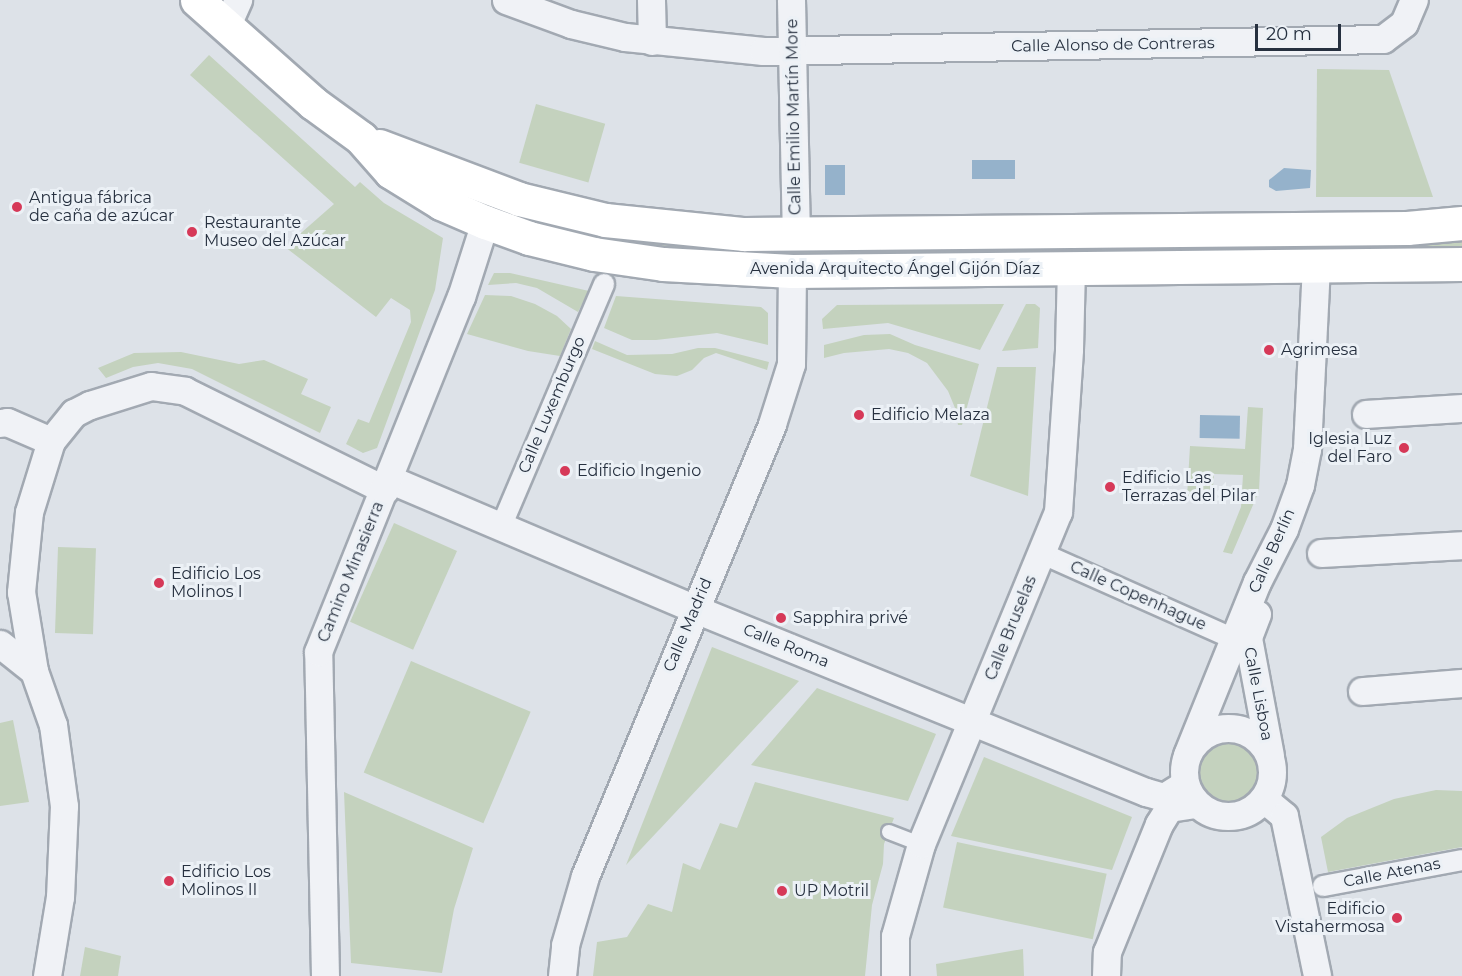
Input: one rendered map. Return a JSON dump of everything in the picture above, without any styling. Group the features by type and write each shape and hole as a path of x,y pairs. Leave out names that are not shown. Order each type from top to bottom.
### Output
{"main road":[{"name":"Avenida Arquitecto Ángel Gijón Díaz","path":"197,0 232,13 314,103 361,138 392,172 441,203 485,222 530,238 594,254 663,264 792,271 1462,264"},
{"name":"Avenida Arquitecto Ángel Gijón Díaz","path":"361,138 413,161 519,199 605,220 704,231 796,235 1407,228 1462,223"}],"street":[{"name":"Calle Alonso de Contreras","path":"506,0 571,24 652,41 764,51 1383,39 1404,24 1414,0"},
{"path":"651,0 652,41"},
{"name":"Calle Emilio Martín More","path":"791,0 796,235"},
{"name":"Camino Minasierra","path":"326,976 318,652 461,297 485,222"},
{"name":"Calle Berlín","path":"1187,755 1257,582 1269,561 1299,486 1307,449 1316,265"},
{"name":"Calle Bruselas","path":"895,976 895,936 921,844 1058,512 1069,349 1071,268"},
{"name":"Calle Madrid","path":"562,976 565,945 585,876 772,424 791,364 792,271"},
{"name":"Calle Luxemburgo","path":"501,527 604,284"},
{"name":"Calle Roma","path":"51,441 74,413 90,405 151,386 185,391 387,484 501,527 695,609 1146,792 1164,797 1190,794"},
{"path":"1366,414 1462,408"},
{"path":"0,423 7,422 51,441 29,512 10,599 52,725 64,806 60,897 47,976"},
{"path":"1321,553 1462,544"},
{"name":"Calle Copenhague","path":"1041,553 1234,639"},
{"name":"Calle Lisboa","path":"1269,561 1268,585 1248,638 1271,758"},
{"path":"0,644 34,671"},
{"path":"1362,691 1462,683"},
{"path":"1230,728 1255,736 1271,758 1271,786 1264,799 1244,814 1231,817 1218,816 1190,794 1184,769 1187,755 1204,735 1216,729 1230,728"},
{"path":"1106,976 1107,952 1159,824 1169,808 1190,794"},
{"path":"1264,799 1284,816 1317,976"},
{"name":"Calle Atenas","path":"1323,886 1462,860"}],"lane":[{"path":"889,832 921,844"}],"green space":[{"path":"209,55 355,187 360,182 384,203 443,238 435,290 377,448 363,453 346,444 358,419 369,423 411,322 410,310 391,298 376,317 285,247 334,204 190,75"},
{"path":"1317,69 1389,70 1433,197 1316,197"},
{"path":"536,104 605,124 588,182 519,163"},
{"path":"497,207 595,232 1462,238 1462,248 764,258 594,241 492,214"},
{"path":"494,273 510,273 589,291 578,312 537,288 516,283 488,285"},
{"path":"485,295 511,296 535,304 557,316 571,329 560,356 528,351 467,334"},
{"path":"616,296 761,307 768,313 768,345 717,333 656,340 632,340 604,328"},
{"path":"1004,304 980,350 888,323 823,329 822,319 837,305"},
{"path":"1026,304 1035,304 1040,308 1038,348 1002,351"},
{"path":"890,334 915,345 979,364 962,425 958,425 955,408 948,391 927,363 908,353 889,349 844,353 824,358 824,345 864,335"},
{"path":"595,341 627,355 672,354 698,348 715,348 769,362 767,370 716,353 704,358 692,370 677,376 655,374 592,349"},
{"path":"181,352 239,364 264,360 308,379 301,394 331,407 320,433 192,369 158,363 133,367 106,378 98,368 134,353"},
{"path":"997,367 1036,367 1028,496 970,476"},
{"path":"1248,407 1263,408 1259,491 1232,554 1223,552 1241,507 1243,475 1214,474 1212,499 1187,497 1190,446 1245,449"},
{"path":"394,523 457,551 413,650 350,622"},
{"path":"58,547 96,548 93,634 55,633"},
{"path":"712,647 799,681 626,865"},
{"path":"411,661 531,712 483,823 364,772"},
{"path":"817,688 936,734 908,801 751,765"},
{"path":"13,720 29,802 0,806 0,723"},
{"path":"1230,741 1252,750 1261,772 1252,794 1230,803 1208,794 1199,772 1208,750"},
{"path":"984,757 1132,817 1112,870 951,836"},
{"name":"UP Motril","path":"755,782 894,818 884,844 883,864 872,905 865,976 593,976 597,942 627,937 648,904 672,912 683,863 700,870 720,823 737,828"},
{"path":"1436,790 1462,791 1462,847 1328,872 1321,837 1347,818 1394,799"},
{"path":"344,792 473,848 454,909 442,973 351,963"},
{"path":"957,842 1107,874 1093,939 943,908"},
{"path":"85,947 121,956 118,976 80,976"},
{"path":"1023,949 1024,976 937,976 936,964"}],"water":[{"path":"972,160 1015,160 1015,179 972,179"},
{"path":"825,165 845,165 845,195 825,195"},
{"path":"1284,168 1311,170 1310,188 1276,191 1269,187 1269,180"},
{"path":"1200,415 1240,416 1240,439 1200,438"}],"place":[{"name":"Antigua fábrica de caña de azúcar","path":"17,207"},
{"name":"Restaurante Museo del Azúcar","path":"192,232"},
{"name":"Agrimesa","path":"1269,350"},
{"name":"Edificio Melaza","path":"859,415"},
{"name":"Iglesia Luz del Faro","path":"1404,448"},
{"name":"Edificio Ingenio","path":"565,471"},
{"name":"Edificio Las Terrazas del Pilar","path":"1110,487"},
{"name":"Edificio Los Molinos I","path":"159,583"},
{"name":"Sapphira privé","path":"781,618"},
{"name":"Edificio Los Molinos II","path":"169,881"},
{"name":"UP Motril","path":"782,891"},
{"name":"Edificio Vistahermosa","path":"1397,918"}]}
